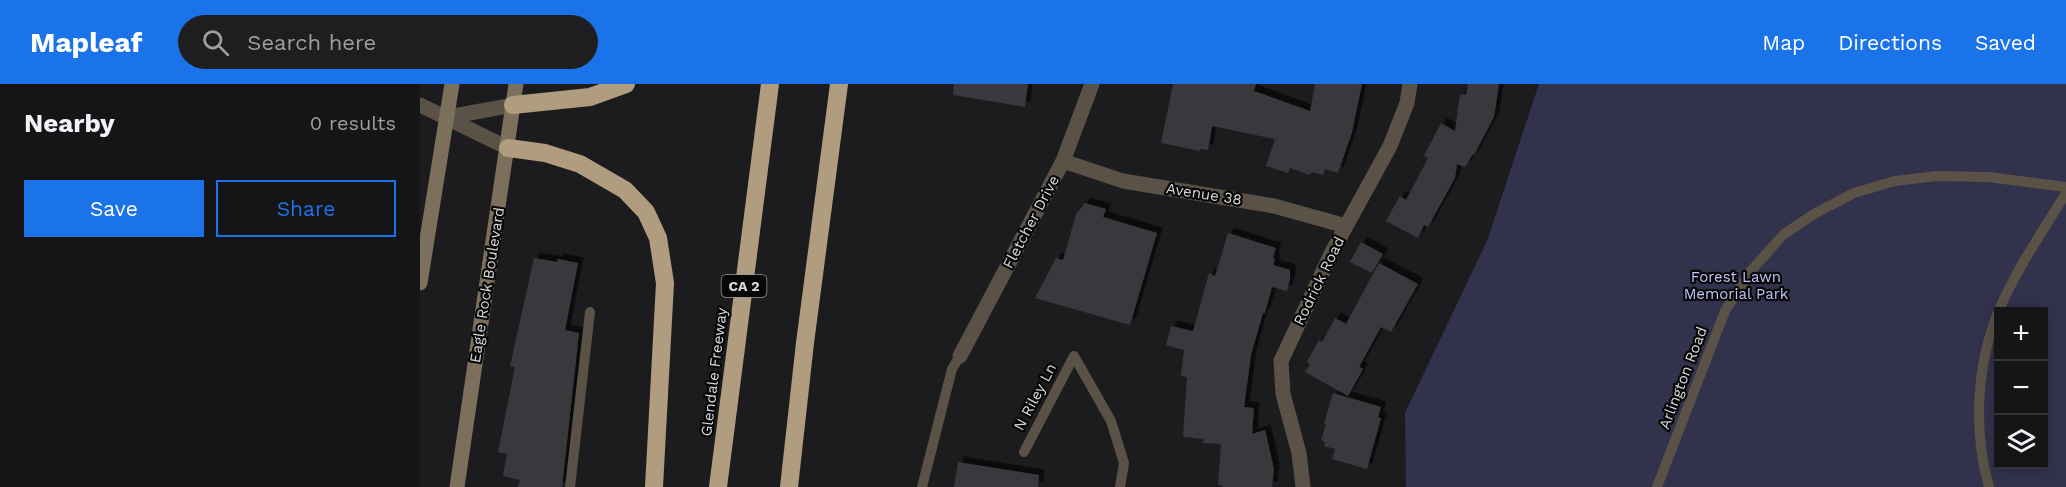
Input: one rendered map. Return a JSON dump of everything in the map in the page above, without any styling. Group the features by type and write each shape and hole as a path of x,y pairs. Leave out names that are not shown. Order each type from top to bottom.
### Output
{"highway":[{"path":"513,105 590,97 626,84"},
{"name":"Glendale Freeway","path":"718,487 770,84"},
{"path":"789,487 805,343 839,84"},
{"path":"508,148 545,153 580,164 625,189 646,212 658,238 665,283 654,487"}],"main road":[{"path":"420,283 452,84"},
{"name":"Eagle Rock Boulevard","path":"457,487 516,84"}],"street":[{"name":"Fletcher Drive","path":"960,356 1064,161 1092,84"},
{"name":"Rodrick Road","path":"1304,487 1299,453 1283,394 1281,361 1346,226 1390,146 1407,103 1410,84"},
{"path":"420,105 508,148"},
{"path":"448,117 513,105"},
{"name":"Avenue 38","path":"1064,161 1123,181 1274,206 1346,226"}],"lane":[{"name":"Arlington Road","path":"1658,487 1725,311 1749,273 1783,235 1814,214 1854,193 1895,181 1937,176 1988,177 2066,187"},
{"path":"1989,487 1978,433 1980,395 1987,348 2000,308 2026,258 2066,194"},
{"path":"570,487 590,312"},
{"path":"922,487 952,369 960,356"},
{"name":"N Riley Ln","path":"1024,452 1074,356 1111,421 1124,463 1120,487"}],"green space":[{"name":"Forest Lawn Memorial Park","path":"1539,84 2066,84 2066,487 1406,487 1405,413 1487,241"}],"building":[{"path":"954,84 1028,84 1025,107 953,95"},
{"path":"1173,84 1256,84 1254,91 1310,111 1315,84 1362,84 1352,132 1338,173 1325,169 1323,175 1312,172 1310,175 1290,168 1288,173 1266,166 1275,139 1212,126 1208,150 1200,149 1200,151 1161,143"},
{"path":"1468,84 1499,84 1494,117 1465,167 1457,164 1455,178 1428,227 1424,225 1418,238 1386,221 1400,196 1406,200 1428,158 1424,156 1441,123 1455,131 1460,94 1466,95"},
{"path":"1085,203 1106,209 1103,217 1157,233 1130,325 1035,298 1056,258 1063,260 1076,214"},
{"path":"1228,233 1276,248 1273,265 1290,270 1287,291 1272,287 1265,313 1263,313 1251,355 1244,407 1254,408 1252,434 1265,430 1274,469 1272,487 1222,487 1218,485 1221,444 1203,443 1204,439 1183,437 1187,377 1181,376 1184,350 1166,345 1171,326 1193,331 1209,273 1215,276"},
{"path":"1361,242 1383,254 1372,273 1350,262"},
{"path":"534,258 578,263 565,330 579,333 562,487 518,487 520,480 503,476 507,454 498,452 515,367 510,366"},
{"path":"1379,263 1418,284 1391,332 1381,327 1359,367 1363,369 1348,396 1305,372 1310,364 1307,362 1319,340 1322,342 1335,318 1346,324"},
{"path":"1333,393 1381,407 1378,417 1381,418 1367,469 1332,459 1335,449 1324,446 1325,442 1321,440"},
{"path":"958,462 1039,475 1038,487 954,487"}]}
